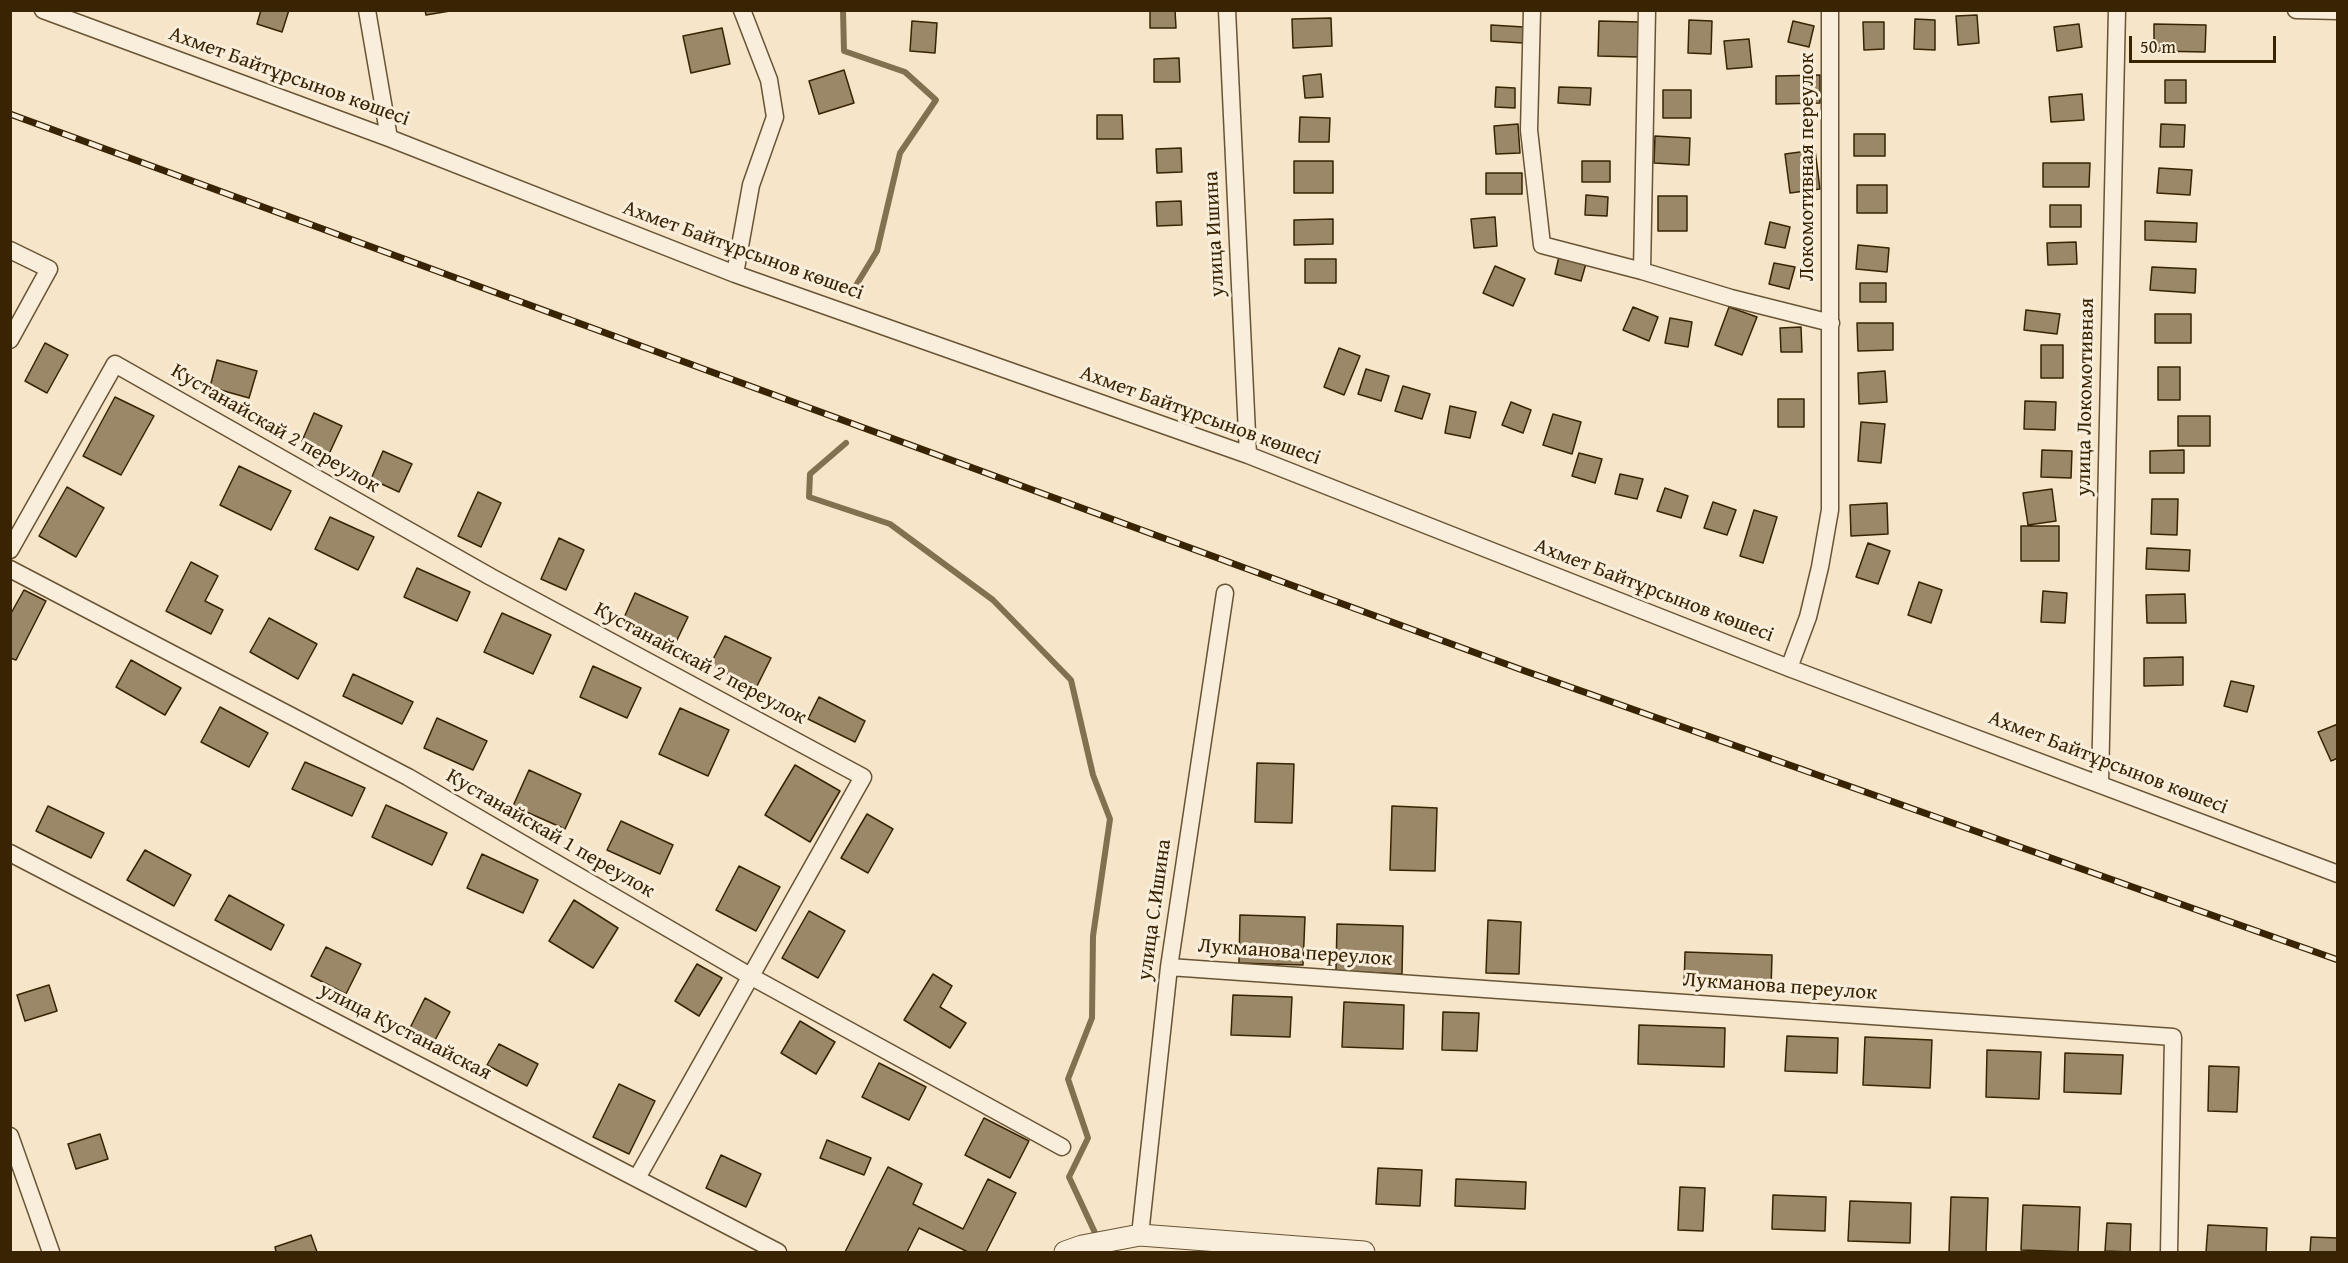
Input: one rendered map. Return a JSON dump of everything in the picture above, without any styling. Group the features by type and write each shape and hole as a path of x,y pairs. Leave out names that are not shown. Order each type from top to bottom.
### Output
{"street":[{"name":"Ахмет Байтұрсынов көшесі","path":"43,10 389,138 735,274 1248,455 1789,668 2337,874"},
{"path":"367,10 389,138"},
{"path":"735,274 751,185 776,117 769,80 742,10"},
{"name":"улица Ишина","path":"1227,10 1248,455"},
{"path":"1532,10 1529,130 1542,245 1731,298 1831,323"},
{"path":"1642,272 1647,10"},
{"name":"Локомотивная переулок","path":"1789,668 1808,617 1830,510 1830,10"},
{"name":"улица Локомотивная","path":"2100,784 2116,10"},
{"path":"2296,10 2337,11"},
{"path":"10,250 49,269 10,340"},
{"name":"Кустанайскай 2 переулок","path":"10,550 115,364 491,577 863,777 637,1178"},
{"name":"Кустанайскай 1 переулок","path":"10,569 408,777 750,976 1062,1147"},
{"name":"улица С.Ишина","path":"1140,1235 1169,967 1225,593"},
{"name":"улица Кустанайская","path":"10,853 778,1252"},
{"name":"Лукманова переулок","path":"1169,967 2173,1037 2169,1252"},
{"path":"10,1136 51,1252"},
{"path":"1076,1250 1140,1235 1364,1252"}],"building":[{"path":"261,10 289,10 282,32 257,24"},
{"path":"425,10 456,10 426,15"},
{"path":"1150,10 1175,10 1176,28 1150,28"},
{"path":"1977,15 1979,43 1958,45 1956,16"},
{"path":"1331,18 1332,46 1293,48 1292,19"},
{"path":"1915,19 1935,20 1935,50 1914,49"},
{"path":"1689,20 1712,21 1711,54 1688,53"},
{"path":"912,21 937,23 935,53 910,51"},
{"path":"1599,21 1640,22 1639,57 1598,56"},
{"path":"1793,21 1814,26 1809,47 1788,42"},
{"path":"1863,22 1884,22 1884,49 1864,50"},
{"path":"2079,24 2082,47 2057,51 2054,27"},
{"path":"2154,24 2206,25 2205,52 2154,51"},
{"path":"1491,25 1524,27 1523,43 1491,41"},
{"path":"722,28 730,64 691,73 683,36"},
{"path":"1749,39 1752,67 1727,69 1724,41"},
{"path":"1179,58 1180,82 1154,82 1154,59"},
{"path":"844,70 854,103 819,114 809,81"},
{"path":"1321,74 1323,97 1305,98 1303,76"},
{"path":"1820,75 1820,103 1776,104 1776,76"},
{"path":"2165,80 2186,80 2186,103 2165,103"},
{"path":"1496,87 1515,88 1515,108 1495,107"},
{"path":"1559,87 1591,88 1590,105 1558,103"},
{"path":"1663,90 1691,90 1691,118 1663,118"},
{"path":"2082,94 2084,120 2051,122 2049,97"},
{"path":"1097,115 1122,115 1123,139 1097,139"},
{"path":"1300,117 1330,118 1329,142 1299,142"},
{"path":"1518,124 1520,153 1496,154 1494,126"},
{"path":"2161,124 2185,125 2184,147 2160,147"},
{"path":"1854,134 1885,134 1885,156 1854,156"},
{"path":"1655,136 1690,138 1689,165 1654,163"},
{"path":"1181,148 1182,172 1157,173 1156,149"},
{"path":"1815,150 1820,189 1790,193 1785,154"},
{"path":"1294,161 1333,161 1333,193 1294,193"},
{"path":"1582,161 1610,161 1610,182 1582,182"},
{"path":"2043,163 2090,163 2089,187 2043,187"},
{"path":"2159,168 2192,170 2190,195 2157,193"},
{"path":"1486,173 1522,173 1522,194 1486,194"},
{"path":"1857,185 1887,185 1887,213 1857,213"},
{"path":"1586,195 1608,197 1607,216 1585,215"},
{"path":"1658,196 1687,196 1687,231 1658,231"},
{"path":"1181,201 1182,225 1157,226 1156,202"},
{"path":"2050,205 2081,205 2081,227 2050,227"},
{"path":"1495,217 1497,246 1474,248 1471,219"},
{"path":"1333,219 1333,244 1294,245 1294,220"},
{"path":"2145,221 2197,223 2196,242 2145,240"},
{"path":"1770,222 1790,227 1785,248 1765,244"},
{"path":"2076,242 2077,264 2048,265 2047,243"},
{"path":"1858,245 1889,248 1887,272 1856,269"},
{"path":"1560,252 1587,260 1581,281 1555,274"},
{"path":"1305,259 1336,259 1336,283 1305,283"},
{"path":"1774,263 1795,267 1789,289 1769,284"},
{"path":"1495,266 1525,279 1513,306 1483,293"},
{"path":"2152,267 2196,269 2195,293 2150,290"},
{"path":"1860,283 1886,283 1886,302 1860,302"},
{"path":"1633,307 1658,317 1649,341 1623,330"},
{"path":"1729,307 1757,317 1742,355 1715,345"},
{"path":"2026,310 2060,314 2057,334 2024,330"},
{"path":"2155,314 2191,314 2191,343 2155,343"},
{"path":"1670,318 1692,322 1688,347 1665,343"},
{"path":"1857,323 1893,323 1893,350 1858,351"},
{"path":"1801,327 1802,352 1781,352 1780,328"},
{"path":"45,343 68,355 47,393 25,381"},
{"path":"2041,345 2063,345 2063,378 2041,378"},
{"path":"1339,348 1360,356 1344,395 1324,387"},
{"path":"217,360 257,371 249,398 210,387"},
{"path":"2158,367 2180,367 2180,400 2158,400"},
{"path":"1366,369 1389,376 1381,401 1358,394"},
{"path":"1885,371 1887,402 1859,404 1858,373"},
{"path":"1403,386 1430,394 1422,419 1395,411"},
{"path":"115,397 154,416 121,475 83,456"},
{"path":"1778,399 1804,399 1804,427 1778,427"},
{"path":"2025,401 2056,402 2055,430 2024,429"},
{"path":"1511,402 1531,410 1523,433 1502,425"},
{"path":"1450,406 1476,412 1470,438 1445,433"},
{"path":"314,413 342,426 329,454 302,441"},
{"path":"1553,414 1581,422 1572,454 1543,445"},
{"path":"2178,416 2210,416 2210,446 2178,446"},
{"path":"1861,422 1885,424 1881,463 1858,461"},
{"path":"2042,450 2072,451 2071,478 2041,477"},
{"path":"2184,450 2184,473 2150,473 2150,451"},
{"path":"383,451 412,464 399,492 371,479"},
{"path":"1579,453 1602,459 1595,483 1572,476"},
{"path":"239,466 291,491 271,530 220,505"},
{"path":"1620,474 1643,479 1637,499 1615,494"},
{"path":"67,487 104,508 76,557 39,536"},
{"path":"1665,488 1688,496 1681,518 1657,511"},
{"path":"2052,489 2056,521 2028,525 2023,493"},
{"path":"478,492 501,503 481,547 458,536"},
{"path":"2152,499 2178,499 2177,535 2151,534"},
{"path":"1713,502 1736,510 1727,535 1704,528"},
{"path":"1887,503 1888,534 1851,536 1850,505"},
{"path":"1754,510 1777,517 1763,563 1740,556"},
{"path":"330,517 374,537 358,570 315,549"},
{"path":"2021,526 2059,526 2059,561 2021,561"},
{"path":"559,538 584,550 566,590 541,579"},
{"path":"1868,543 1890,551 1878,584 1856,577"},
{"path":"2147,548 2190,550 2189,571 2146,569"},
{"path":"191,562 218,576 205,601 223,610 211,634 166,611"},
{"path":"417,568 470,592 457,621 404,597"},
{"path":"1919,582 1942,590 1931,623 1908,615"},
{"path":"24,590 46,601 16,660 10,658 10,615"},
{"path":"2043,591 2067,593 2065,623 2041,622"},
{"path":"635,593 688,617 675,644 623,620"},
{"path":"2185,594 2186,623 2147,623 2146,595"},
{"path":"502,613 551,635 533,674 484,652"},
{"path":"269,618 317,644 298,679 250,652"},
{"path":"725,636 771,658 756,688 710,665"},
{"path":"2183,657 2183,685 2144,686 2144,658"},
{"path":"131,660 181,688 165,715 116,687"},
{"path":"593,666 641,688 627,718 580,697"},
{"path":"353,674 413,702 402,724 343,696"},
{"path":"2231,681 2254,686 2247,712 2224,706"},
{"path":"819,697 865,721 855,742 808,719"},
{"path":"220,707 268,733 249,767 201,742"},
{"path":"680,708 729,730 708,776 659,754"},
{"path":"437,718 487,741 473,770 424,748"},
{"path":"2338,724 2338,758 2331,761 2318,732"},
{"path":"305,762 365,788 352,816 292,789"},
{"path":"1257,763 1294,764 1292,823 1255,822"},
{"path":"795,765 840,791 810,842 765,815"},
{"path":"529,770 581,794 565,829 513,806"},
{"path":"386,805 447,833 432,865 372,837"},
{"path":"48,806 104,833 91,858 36,831"},
{"path":"1392,806 1437,808 1435,871 1390,870"},
{"path":"867,814 893,829 868,873 841,858"},
{"path":"621,821 673,845 660,874 607,850"},
{"path":"145,850 191,875 174,906 127,880"},
{"path":"482,854 538,880 523,913 467,888"},
{"path":"739,866 780,887 756,931 716,910"},
{"path":"229,895 284,925 271,950 215,920"},
{"path":"574,900 618,928 593,968 549,941"},
{"path":"809,911 845,931 818,978 782,958"},
{"path":"1240,915 1305,917 1303,965 1239,963"},
{"path":"1488,920 1521,922 1519,974 1486,973"},
{"path":"1337,924 1403,926 1402,974 1336,971"},
{"path":"326,947 361,964 346,994 311,976"},
{"path":"1685,952 1772,955 1771,990 1684,987"},
{"path":"697,964 722,978 699,1016 675,1001"},
{"path":"933,974 952,986 940,1007 966,1023 950,1048 904,1020"},
{"path":"49,985 57,1011 25,1021 17,995"},
{"path":"1233,995 1292,997 1290,1037 1231,1035"},
{"path":"425,998 450,1012 434,1042 409,1030"},
{"path":"1344,1002 1404,1005 1403,1049 1342,1047"},
{"path":"1443,1012 1479,1013 1477,1051 1442,1050"},
{"path":"800,1021 835,1042 816,1074 781,1053"},
{"path":"1639,1025 1725,1028 1724,1067 1638,1064"},
{"path":"1787,1036 1838,1038 1837,1073 1785,1071"},
{"path":"1865,1037 1932,1040 1930,1088 1863,1085"},
{"path":"499,1044 538,1064 527,1086 487,1065"},
{"path":"1987,1050 2041,1052 2039,1099 1986,1097"},
{"path":"2065,1053 2123,1055 2121,1094 2064,1092"},
{"path":"879,1063 926,1087 909,1120 862,1097"},
{"path":"2209,1066 2239,1067 2237,1112 2208,1111"},
{"path":"619,1084 655,1101 629,1154 593,1137"},
{"path":"984,1118 1029,1141 1010,1178 965,1155"},
{"path":"100,1134 108,1159 76,1169 68,1144"},
{"path":"827,1140 871,1158 864,1175 820,1158"},
{"path":"721,1155 761,1174 746,1207 706,1188"},
{"path":"888,1167 922,1184 913,1204 963,1229 988,1179 1016,1193 986,1252 968,1252 919,1228 907,1252 845,1252"},
{"path":"1378,1168 1422,1170 1420,1206 1376,1204"},
{"path":"1456,1179 1526,1182 1525,1209 1455,1206"},
{"path":"1680,1187 1705,1188 1703,1231 1678,1230"},
{"path":"1773,1195 1826,1197 1825,1231 1772,1229"},
{"path":"1951,1197 1988,1198 1986,1252 1949,1252"},
{"path":"1850,1201 1911,1203 1910,1243 1848,1241"},
{"path":"2023,1205 2080,1207 2078,1252 2021,1250"},
{"path":"2107,1223 2131,1224 2130,1252 2105,1251"},
{"path":"2208,1225 2267,1228 2266,1252 2206,1252"},
{"path":"311,1235 317,1252 276,1252 275,1247"},
{"path":"2311,1237 2338,1238 2338,1252 2310,1252"}],"waterway":[{"path":"843,10 844,51 905,72 936,100 900,153 877,251 855,287"},
{"path":"846,443 810,474 809,497 890,524 993,600 1071,680 1093,775 1110,819 1093,936 1092,1018 1068,1079 1088,1138 1069,1177 1104,1252"}],"railway":[{"path":"10,114 1525,671 2338,960"}]}
